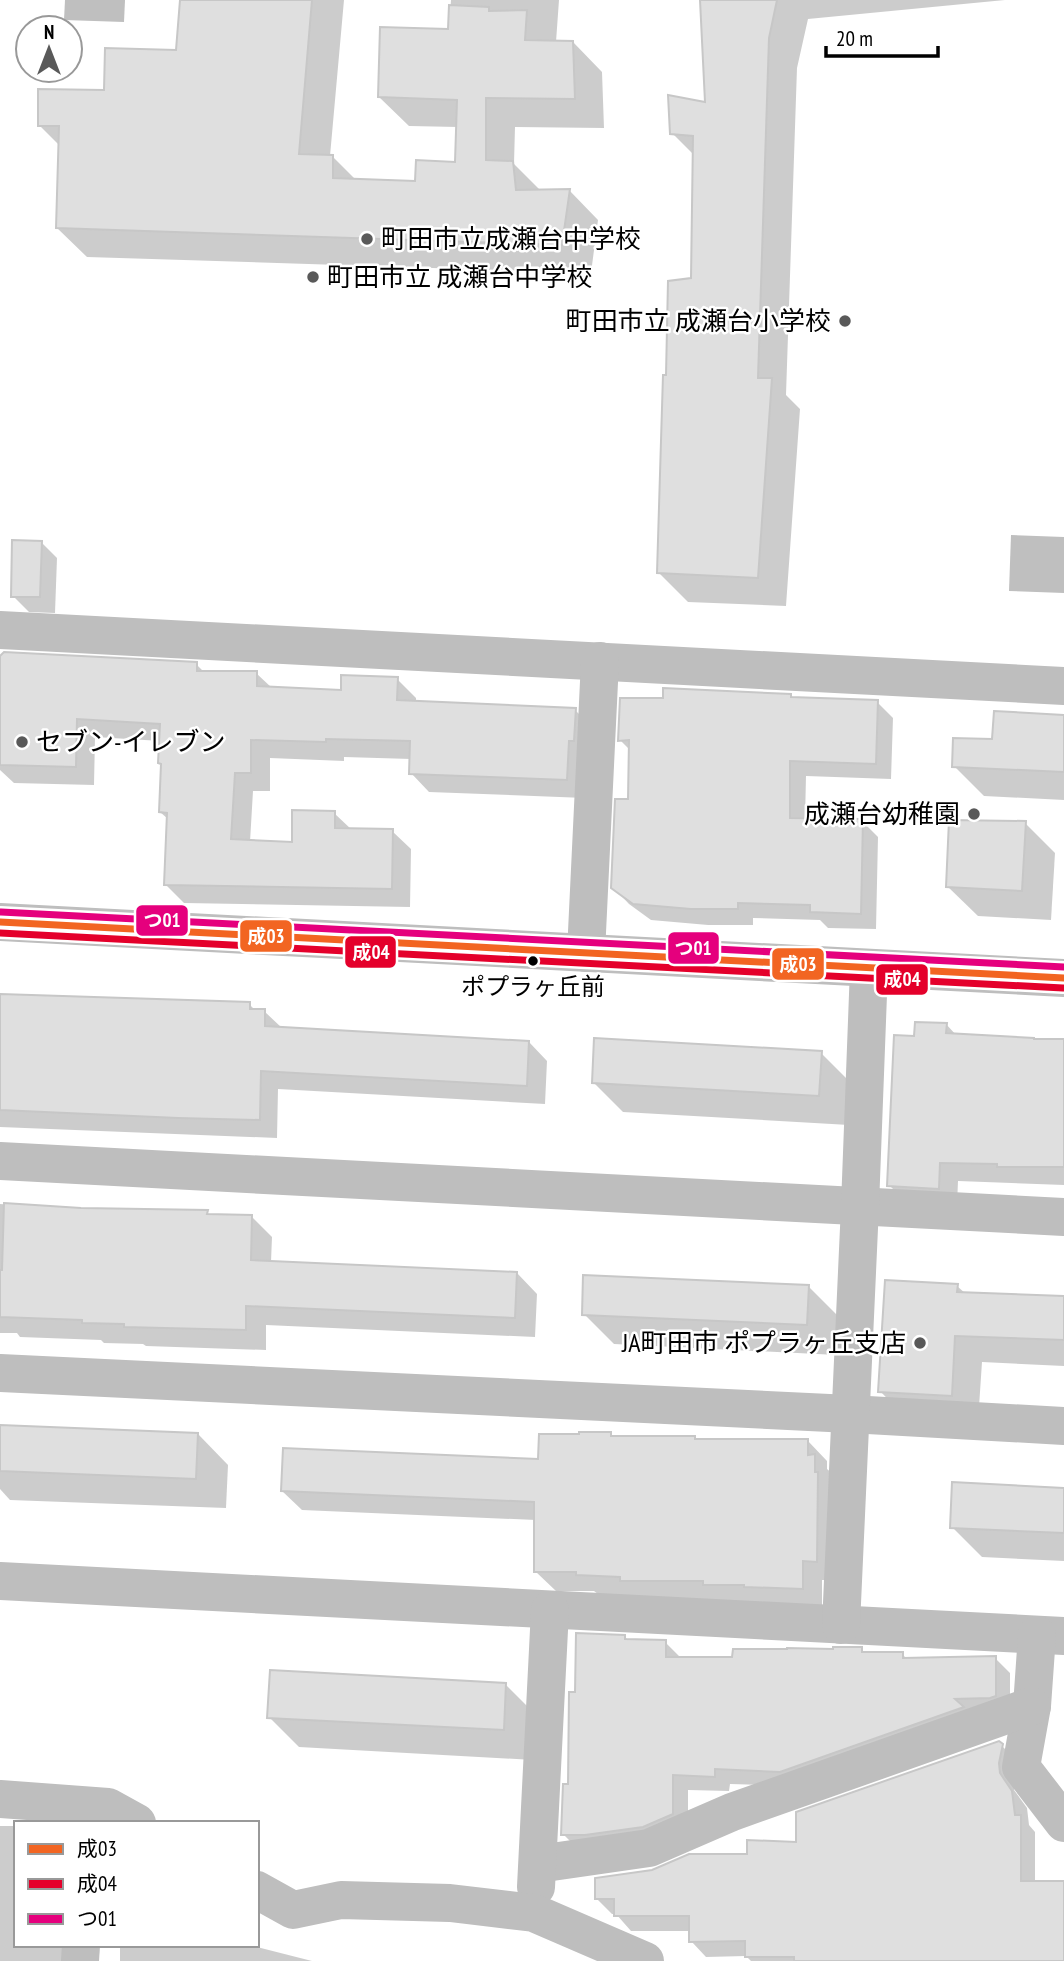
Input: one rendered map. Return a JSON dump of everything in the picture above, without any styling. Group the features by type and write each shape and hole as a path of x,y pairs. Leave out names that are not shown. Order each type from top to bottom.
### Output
{"street":[{"path":"0,630 1064,686"},
{"path":"586,953 600,661"},
{"path":"0,922 1064,978"},
{"path":"841,1625 869,968"},
{"path":"0,1161 1064,1217"},
{"path":"0,1373 1064,1426"},
{"path":"0,1581 1050,1636 1032,1706 1021,1767 1064,1823"},
{"path":"534,1913 550,1610"},
{"path":"538,1864 649,1848 732,1812 1032,1706"},
{"path":"0,1800 88,1814 108,1807 133,1821"},
{"path":"259,1891 293,1910 341,1900 354,1900 450,1903 534,1913 645,1961"}],"shaded area":[{"path":"65,0 125,0 124,22 84,21 84,14 64,14"},
{"path":"1011,535 1064,537 1064,593 1009,591"}],"building":[{"path":"180,0 312,0 299,154 333,155 333,178 415,181 416,160 455,162 457,100 378,97 380,27 448,29 449,5 489,7 489,11 527,10 525,40 573,41 575,99 486,98 486,160 513,161 516,190 570,189 562,245 56,228 59,126 38,126 38,89 104,90 105,48 176,50"},
{"path":"700,0 777,0 769,38 758,378 772,378 758,578 657,573 668,281 691,278 693,136 670,134 668,95 705,102"},
{"path":"12,540 42,541 40,597 11,597"},
{"path":"4,652 197,662 197,671 257,671 257,686 341,690 341,675 398,677 397,700 576,708 574,741 569,741 567,780 409,774 410,741 251,740 251,773 235,773 231,839 292,842 292,810 335,811 335,828 393,829 392,889 164,885 167,813 159,812 160,724 77,719 76,767 0,765 0,656"},
{"path":"663,688 878,700 876,764 790,761 790,818 863,819 861,914 810,912 810,905 738,903 738,909 691,909 633,904 611,888 615,799 628,799 629,740 618,741 620,698 663,698"},
{"path":"994,711 1064,715 1064,772 952,767 953,738 992,739"},
{"path":"949,820 1026,821 1022,891 946,887"},
{"path":"0,994 250,1002 250,1009 265,1009 265,1026 529,1041 527,1086 261,1071 260,1120 0,1110"},
{"path":"915,1022 947,1023 946,1033 1064,1039 1064,1167 997,1167 997,1164 940,1163 939,1189 887,1186 894,1035 914,1036"},
{"path":"594,1038 822,1051 819,1096 592,1083"},
{"path":"4,1203 81,1208 208,1210 207,1214 252,1215 251,1260 517,1272 515,1318 246,1306 246,1330 124,1327 124,1324 82,1323 82,1320 0,1317"},
{"path":"583,1275 809,1285 807,1325 582,1315"},
{"path":"885,1280 958,1284 957,1292 1064,1296 1064,1340 955,1336 952,1396 878,1392"},
{"path":"0,1425 198,1433 196,1479 0,1471"},
{"path":"611,1432 611,1436 695,1436 695,1439 808,1439 808,1455 815,1454 815,1472 818,1472 817,1562 803,1561 803,1589 703,1585 703,1581 620,1581 620,1577 576,1575 576,1572 534,1572 534,1502 281,1491 283,1448 538,1459 539,1434"},
{"path":"952,1482 1064,1488 1064,1533 950,1528"},
{"path":"576,1633 625,1635 625,1639 666,1640 666,1657 732,1657 733,1649 833,1647 862,1647 862,1652 903,1652 903,1658 996,1656 996,1696 955,1699 964,1707 780,1772 715,1769 715,1777 673,1775 673,1814 643,1827 585,1835 561,1835 563,1784 568,1784 569,1692 575,1692"},
{"path":"270,1670 506,1683 504,1730 267,1718"},
{"path":"999,1741 1003,1744 1000,1773 1012,1791 1015,1815 1021,1815 1021,1881 1064,1881 1064,1961 794,1961 794,1957 745,1957 745,1941 689,1942 689,1916 614,1916 614,1899 595,1899 595,1878 652,1870 689,1854 747,1854 747,1840 796,1842 796,1812"}],"transit line":[{"name":"つ01","path":"1,912 1064,967"},
{"name":"成03","path":"0,922 1064,978"},
{"name":"成04","path":"0,933 1063,988"}],"place":[{"name":"町田市立成瀬台中学校","path":"367,239"},
{"name":"町田市立 成瀬台中学校","path":"313,277"},
{"name":"町田市立 成瀬台小学校","path":"845,321"},
{"name":"セブン-イレブン","path":"22,742"},
{"name":"成瀬台幼稚園","path":"974,814"},
{"name":"ポプラヶ丘前","path":"533,961"},
{"name":"JA町田市 ポプラヶ丘支店","path":"920,1343"}]}
